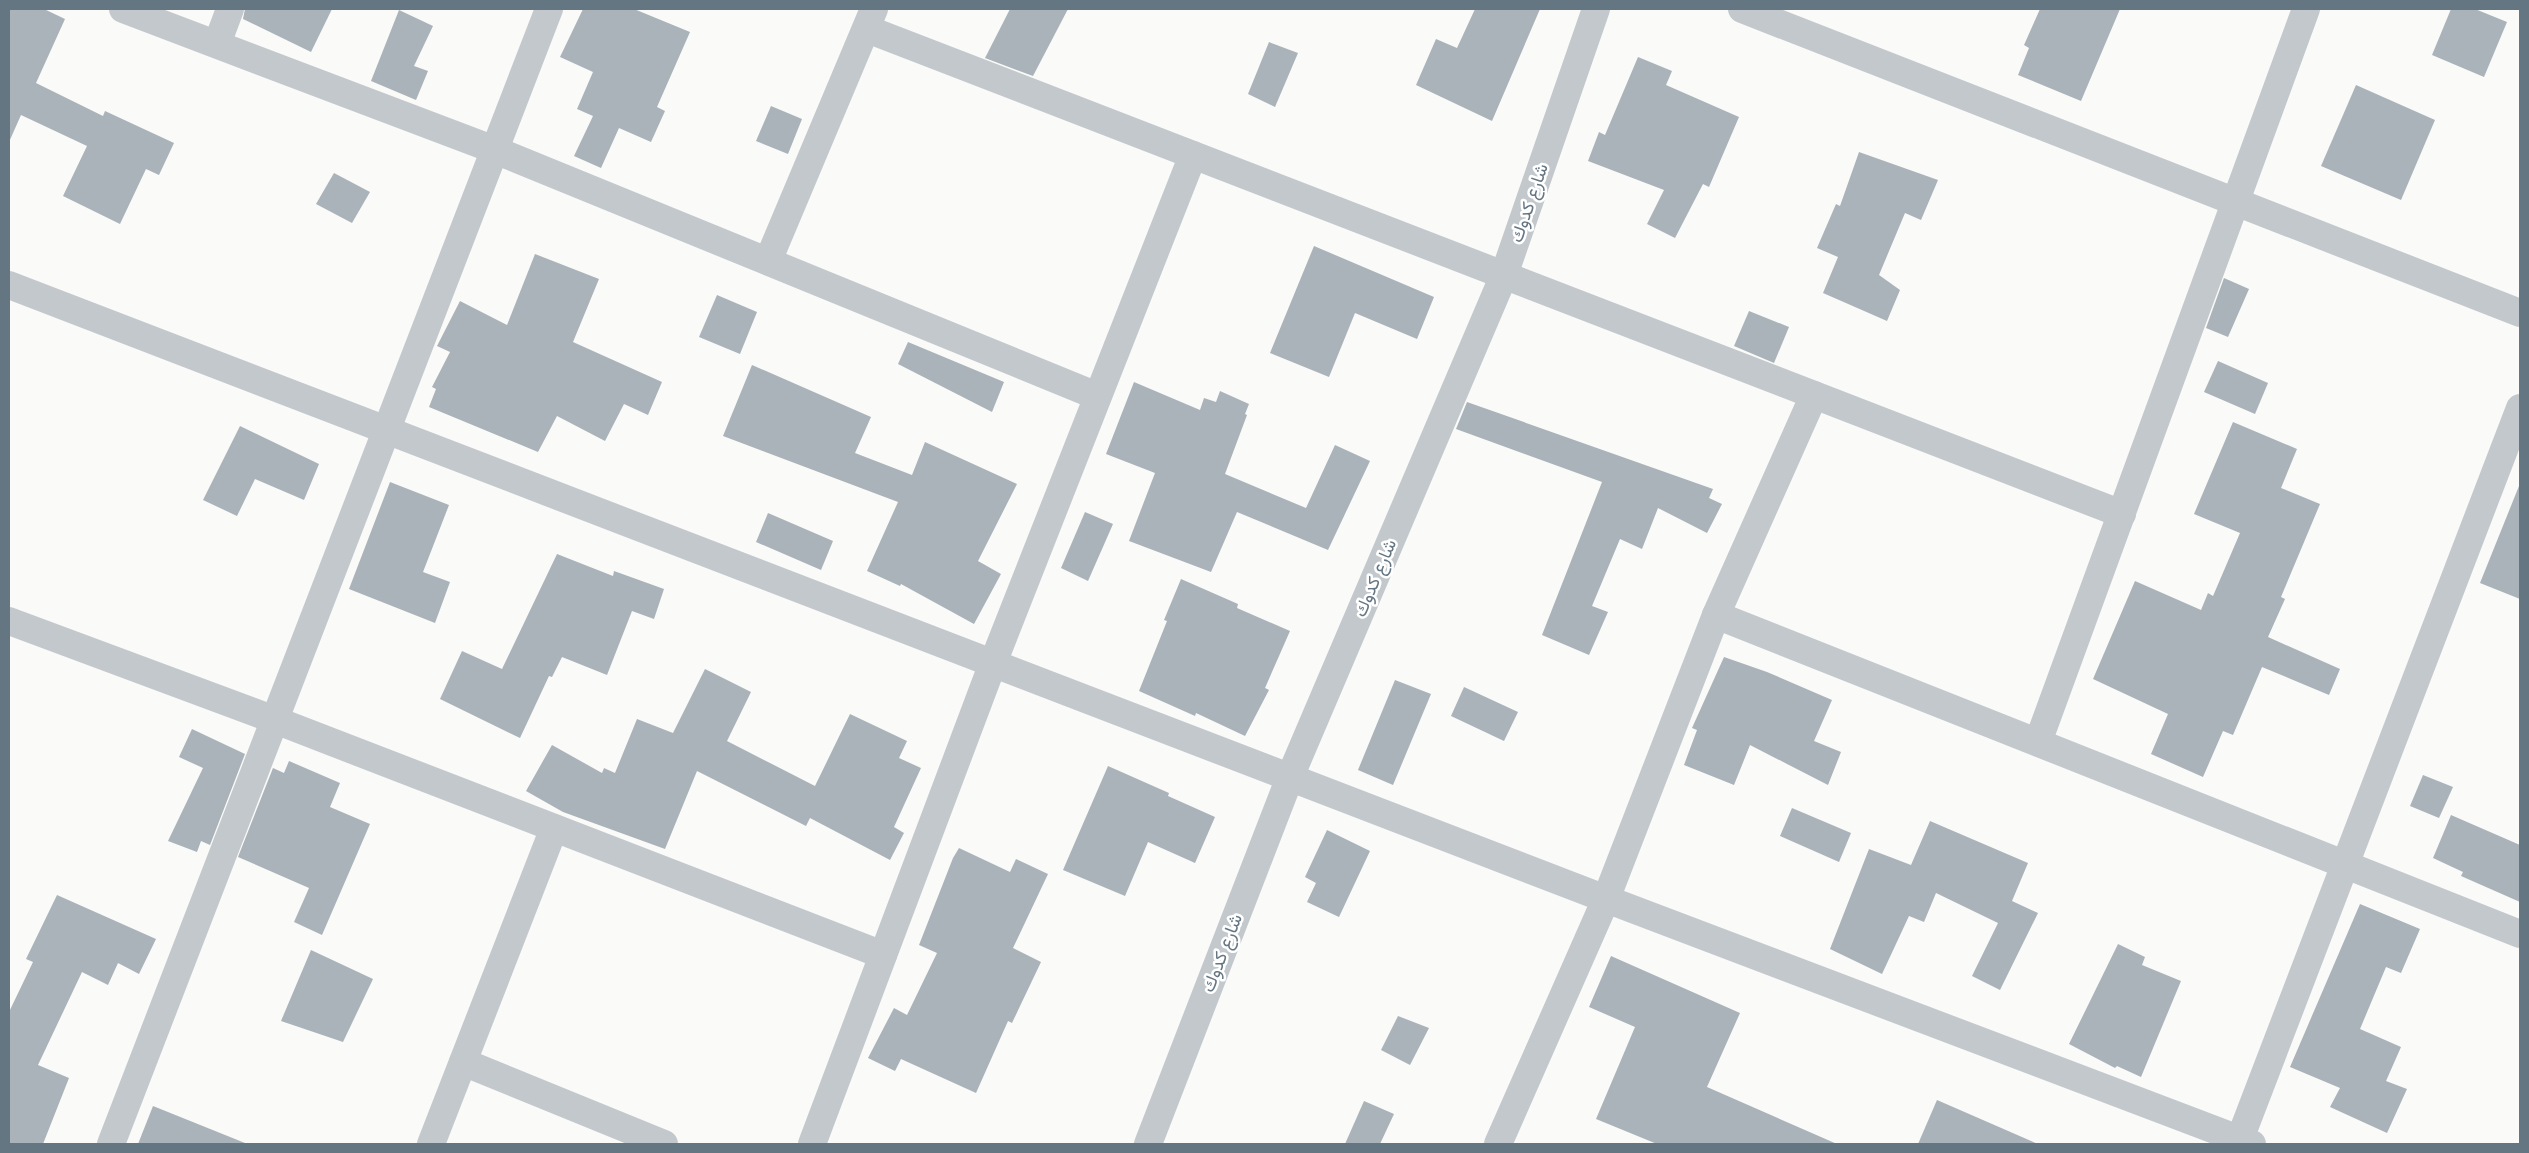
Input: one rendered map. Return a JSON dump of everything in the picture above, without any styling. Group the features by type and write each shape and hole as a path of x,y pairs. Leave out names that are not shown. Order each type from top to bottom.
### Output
{"street":[{"path":"123,9 495,150 1097,396"},
{"path":"217,44 230,9"},
{"path":"111,1144 549,9"},
{"name":"شارع كدوك","path":"1148,1144 1290,777 1504,275 1596,9"},
{"path":"1742,9 2520,313"},
{"path":"2038,742 2306,9"},
{"path":"768,261 870,19 1193,155 2122,514"},
{"path":"812,1144 993,663 1193,155"},
{"path":"9,285 2243,1143 2345,864 2520,408"},
{"path":"1498,1144 1606,899 1716,615 1814,395"},
{"path":"1716,615 2520,934"},
{"path":"9,621 275,720 883,955"},
{"path":"431,1144 554,828"},
{"path":"463,1062 664,1144"}],"building":[{"path":"9,9 44,9 65,19 36,83 103,116 105,111 174,143 159,175 146,169 120,224 63,196 87,146 21,115 9,142"},
{"path":"245,9 332,9 311,52 243,19"},
{"path":"583,9 634,9 690,32 657,107 665,111 651,142 619,128 601,168 574,156 593,116 577,109 593,72 560,57"},
{"path":"1010,9 1068,9 1033,76 985,58"},
{"path":"1475,9 1540,9 1492,121 1416,85 1436,39 1457,48"},
{"path":"2040,9 2120,9 2081,101 2018,75 2029,48 2024,45"},
{"path":"2451,9 2475,9 2507,22 2484,77 2432,55"},
{"path":"399,10 433,26 414,66 428,71 416,100 371,81"},
{"path":"1269,42 1298,53 1275,107 1248,94"},
{"path":"1638,57 1672,71 1666,85 1739,117 1709,187 1703,184 1675,238 1647,224 1664,190 1588,161 1599,132 1605,135"},
{"path":"2356,85 2435,120 2401,200 2321,166"},
{"path":"771,106 802,119 788,154 756,141"},
{"path":"1859,152 1938,180 1921,220 1905,213 1879,275 1900,290 1887,321 1823,293 1838,257 1817,248 1836,204 1840,206"},
{"path":"334,173 370,192 352,223 316,204"},
{"path":"1314,246 1434,297 1417,339 1355,313 1329,377 1270,353"},
{"path":"535,254 599,279 573,342 662,382 648,415 624,404 605,441 557,416 538,452 429,407 436,389 432,387 450,352 437,346 460,301 507,325"},
{"path":"2224,278 2249,289 2228,337 2206,328"},
{"path":"717,295 757,312 740,354 699,337"},
{"path":"1749,311 1789,327 1774,363 1734,346"},
{"path":"908,342 1004,382 992,412 898,364"},
{"path":"2218,361 2268,383 2255,414 2204,392"},
{"path":"752,365 871,417 855,453 912,475 925,442 1017,484 978,561 1001,574 974,624 901,584 900,586 867,571 898,502 723,436"},
{"path":"1134,382 1200,410 1204,398 1216,402 1220,391 1249,404 1245,414 1247,415 1225,474 1306,508 1335,445 1370,461 1328,550 1237,512 1211,572 1129,541 1155,473 1106,454"},
{"path":"1467,402 1713,489 1709,498 1722,504 1707,533 1658,508 1642,549 1620,539 1592,606 1608,612 1589,655 1542,635 1602,482 1456,429"},
{"path":"2233,422 2297,449 2281,488 2320,504 2281,597 2285,599 2268,637 2340,669 2329,695 2262,667 2233,735 2223,731 2203,777 2151,754 2168,714 2093,679 2135,581 2201,610 2208,593 2213,596 2240,533 2194,514"},
{"path":"240,426 319,464 304,500 255,479 237,516 203,500"},
{"path":"390,482 449,505 423,572 450,582 435,623 349,589"},
{"path":"2520,486 2520,599 2480,583"},
{"path":"1085,512 1113,524 1088,581 1061,568"},
{"path":"768,513 833,541 821,570 756,542"},
{"path":"557,554 613,576 614,571 664,589 654,619 632,611 607,675 562,657 552,677 549,676 520,738 440,699 462,651 502,669"},
{"path":"1181,579 1238,604 1237,608 1290,631 1265,688 1269,690 1245,736 1196,713 1195,716 1139,691 1167,621 1164,620"},
{"path":"1724,657 1767,672 1832,700 1814,741 1841,752 1828,785 1750,745 1734,785 1684,765 1697,730 1692,728"},
{"path":"705,669 751,692 727,741 815,786 850,714 907,741 899,758 921,768 894,827 904,833 890,860 810,818 806,826 697,771 665,849 563,812 526,791 552,745 602,773 604,768 615,773 637,719 673,733"},
{"path":"1395,680 1431,694 1393,785 1358,770"},
{"path":"1464,687 1518,712 1504,741 1451,716"},
{"path":"192,729 245,754 210,845 201,841 197,852 168,841 203,768 179,757"},
{"path":"289,761 340,783 330,807 370,824 322,935 294,922 309,888 238,857 273,768 284,773"},
{"path":"1108,766 1169,793 1168,796 1215,817 1195,863 1148,842 1125,896 1063,870"},
{"path":"2423,775 2453,787 2439,818 2410,806"},
{"path":"1792,808 1851,833 1839,862 1780,836"},
{"path":"2451,815 2520,845 2520,902 2461,876 2463,872 2433,858"},
{"path":"1930,821 2028,863 2012,901 2038,913 2000,990 1972,976 1998,923 1936,893 1924,922 1909,916 1882,974 1830,949 1869,849 1911,865"},
{"path":"1327,830 1370,851 1339,917 1307,902 1316,883 1305,877"},
{"path":"959,848 1010,872 1016,859 1048,874 1013,948 1041,962 1012,1023 1008,1021 976,1093 901,1059 895,1071 868,1058 894,1008 907,1015 937,953 919,945 953,858"},
{"path":"57,895 156,939 139,974 118,963 108,985 82,972 38,1065 69,1078 43,1144 9,1144 9,1012 33,962 26,959"},
{"path":"2360,904 2420,929 2401,973 2386,967 2360,1029 2401,1047 2386,1081 2407,1089 2387,1133 2330,1107 2340,1088 2290,1067"},
{"path":"2118,944 2145,957 2142,965 2181,981 2141,1077 2117,1066 2115,1068 2069,1044"},
{"path":"311,950 373,979 343,1042 281,1021"},
{"path":"1611,956 1740,1013 1707,1087 1837,1144 1657,1144 1596,1119 1635,1027 1589,1007"},
{"path":"1398,1016 1429,1028 1410,1065 1381,1050"},
{"path":"1937,1100 2038,1144 1918,1144"},
{"path":"1364,1101 1394,1114 1380,1144 1345,1144"},
{"path":"153,1106 245,1143 245,1144 138,1144"}]}
